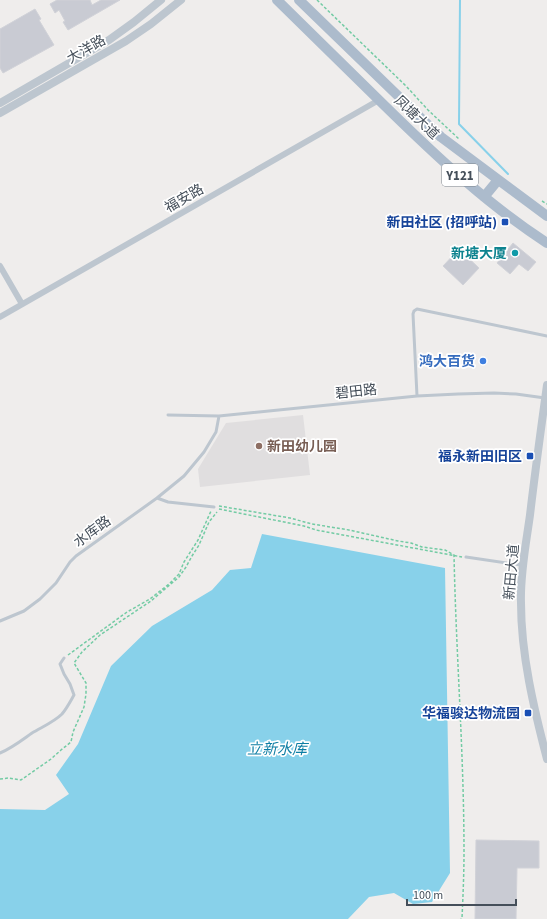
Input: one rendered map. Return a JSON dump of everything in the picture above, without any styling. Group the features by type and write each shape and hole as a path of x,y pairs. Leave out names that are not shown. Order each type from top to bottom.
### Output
{"main road":[{"name":"凤塘大道","path":"277,0 426,145 484,196 523,227 547,243"},
{"name":"凤塘大道","path":"299,0 425,122 460,152 547,216"},
{"path":"484,196 498,180"}],"street":[{"name":"大洋路","path":"0,103 109,40 161,0"},
{"name":"大洋路","path":"0,113 126,41 151,24 181,0"},
{"name":"福安路","path":"0,317 379,100"},
{"path":"0,266 22,304"},
{"name":"新田大道","path":"547,386 523,566 521,602 522,635 525,658 539,730 547,759"}],"lane":[{"path":"417,396 413,314 417,309 547,336"},
{"name":"碧田路","path":"168,415 219,416 417,396 494,393 546,398"},
{"name":"水库路","path":"0,621 24,610 40,599 56,583 70,562 76,556 184,476 204,452 216,432 219,416"},
{"path":"156,498 168,502 216,508"},
{"path":"466,557 523,566"},
{"path":"0,753 61,715 68,706 74,695 60,664 64,658"}],"path":[{"path":"317,0 462,142"},
{"path":"542,200 547,204"},
{"path":"64,658 127,612 150,599 169,584 179,574 184,562 198,540 209,514 219,506 290,518 312,524 411,543 422,547 445,550 454,555"},
{"path":"216,508 304,526 316,530 466,557"},
{"path":"0,779 9,778 21,780 51,759 71,742 73,732 84,707 86,694 86,683 74,662 100,635 151,601 179,577 199,545 209,522 216,513 216,508"},
{"path":"454,555 461,719 464,852 461,919"}],"shaded area":[{"name":"新田幼儿园","path":"303,415 310,475 200,487 198,469 226,423"}],"water":[{"name":"立新水库","path":"262,534 445,568 450,873 432,902 413,904 394,893 369,897 348,919 0,919 0,809 45,810 69,794 56,775 78,744 111,666 152,626 212,590 230,570 251,568"}],"building":[{"path":"57,0 90,0 92,5 101,0 120,0 68,30 63,22 65,21 59,10 55,13 50,4"},
{"path":"35,9 41,19 39,20 54,45 3,73 0,68 0,29"},
{"name":"新塘大厦","path":"513,243 536,262 528,271 519,264 510,274 497,263"},
{"path":"459,249 479,268 463,285 443,266"},
{"path":"476,840 539,841 539,868 517,868 516,919 475,919"}],"waterway":[{"path":"460,0 459,124 508,174"}],"place":[{"name":"新田社区 (招呼站)","path":"505,222"},
{"name":"新塘大厦","path":"515,253"},
{"name":"鸿大百货","path":"483,361"},
{"name":"新田幼儿园","path":"259,446"},
{"name":"福永新田旧区","path":"530,456"},
{"name":"华福骏达物流园","path":"528,713"}]}
